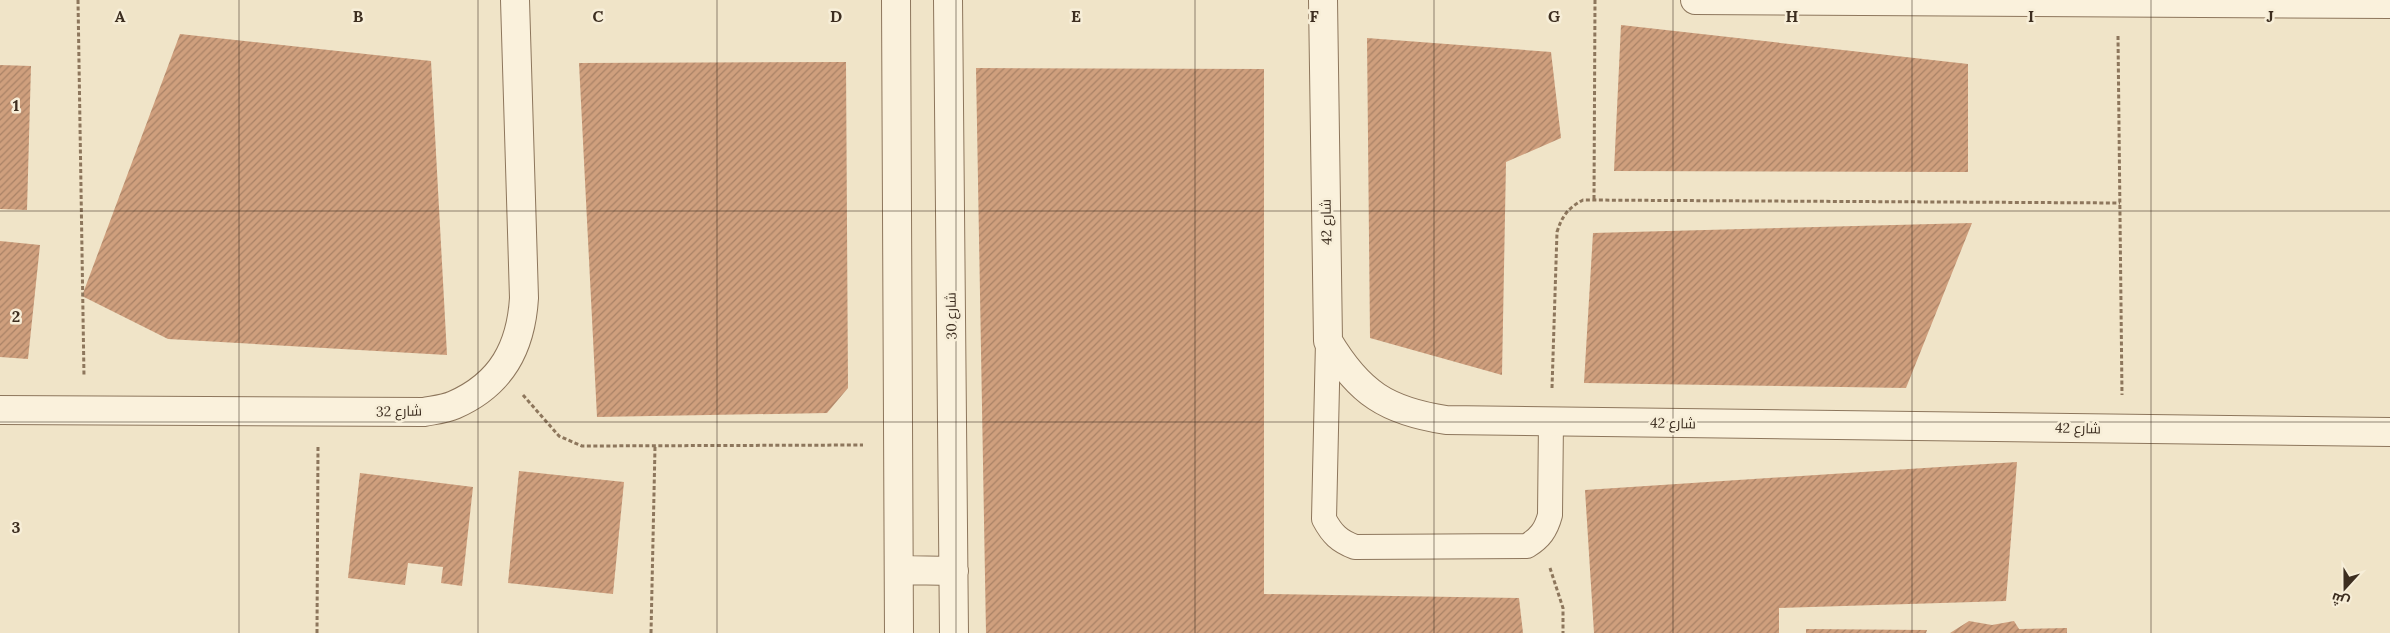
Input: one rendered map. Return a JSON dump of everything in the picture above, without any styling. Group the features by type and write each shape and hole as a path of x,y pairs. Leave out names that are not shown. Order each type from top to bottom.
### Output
{"street":[{"name":"شارع 32","path":"0,410 424,412 453,405 479,391 501,370 514,348 522,324 524,298 515,0"},
{"path":"896,0 899,633"},
{"name":"شارع 30","path":"948,0 954,633"},
{"name":"شارع 42","path":"1323,0 1328,341 1344,367 1364,388 1389,405 1417,416 1446,420 2390,432"},
{"path":"1695,0 2118,4 2223,2 2390,4"},
{"path":"899,570 954,571"}],"lane":[{"path":"1328,341 1324,519 1331,532 1342,542 1355,547 1527,546 1538,539 1546,528 1550,514 1551,421"}],"path":[{"path":"78,0 85,410"},
{"path":"1594,199 1595,0"},
{"path":"2118,4 2123,428"},
{"path":"1551,421 1557,232 1561,218 1571,206 1583,200 2120,203"},
{"path":"501,370 559,436 571,443 582,446 898,445"},
{"path":"317,633 318,412"},
{"path":"651,633 655,447"},
{"path":"1538,539 1559,592 1563,608 1563,633"}],"building":[{"path":"1621,25 1968,64 1968,172 1614,171"},
{"path":"180,34 431,61 447,355 168,339 82,296"},
{"path":"1367,38 1551,52 1561,138 1506,162 1502,375 1370,338"},
{"path":"846,62 848,388 827,413 597,417 579,63"},
{"path":"0,65 31,66 27,210 0,209"},
{"path":"976,68 1264,69 1264,594 1519,598 1523,633 986,633"},
{"path":"1972,223 1906,388 1584,383 1593,233"},
{"path":"0,241 40,245 28,359 0,357"},
{"path":"2017,462 2006,601 1779,608 1779,633 1594,633 1585,490"},
{"path":"519,471 624,482 613,594 508,583"},
{"path":"360,473 473,487 462,586 441,583 443,567 408,563 405,585 348,578"},
{"path":"1969,621 1992,625 2014,621 2019,629 2067,628 2067,633 1950,633"},
{"path":"1806,629 1927,630 1926,633 1806,633"}]}
